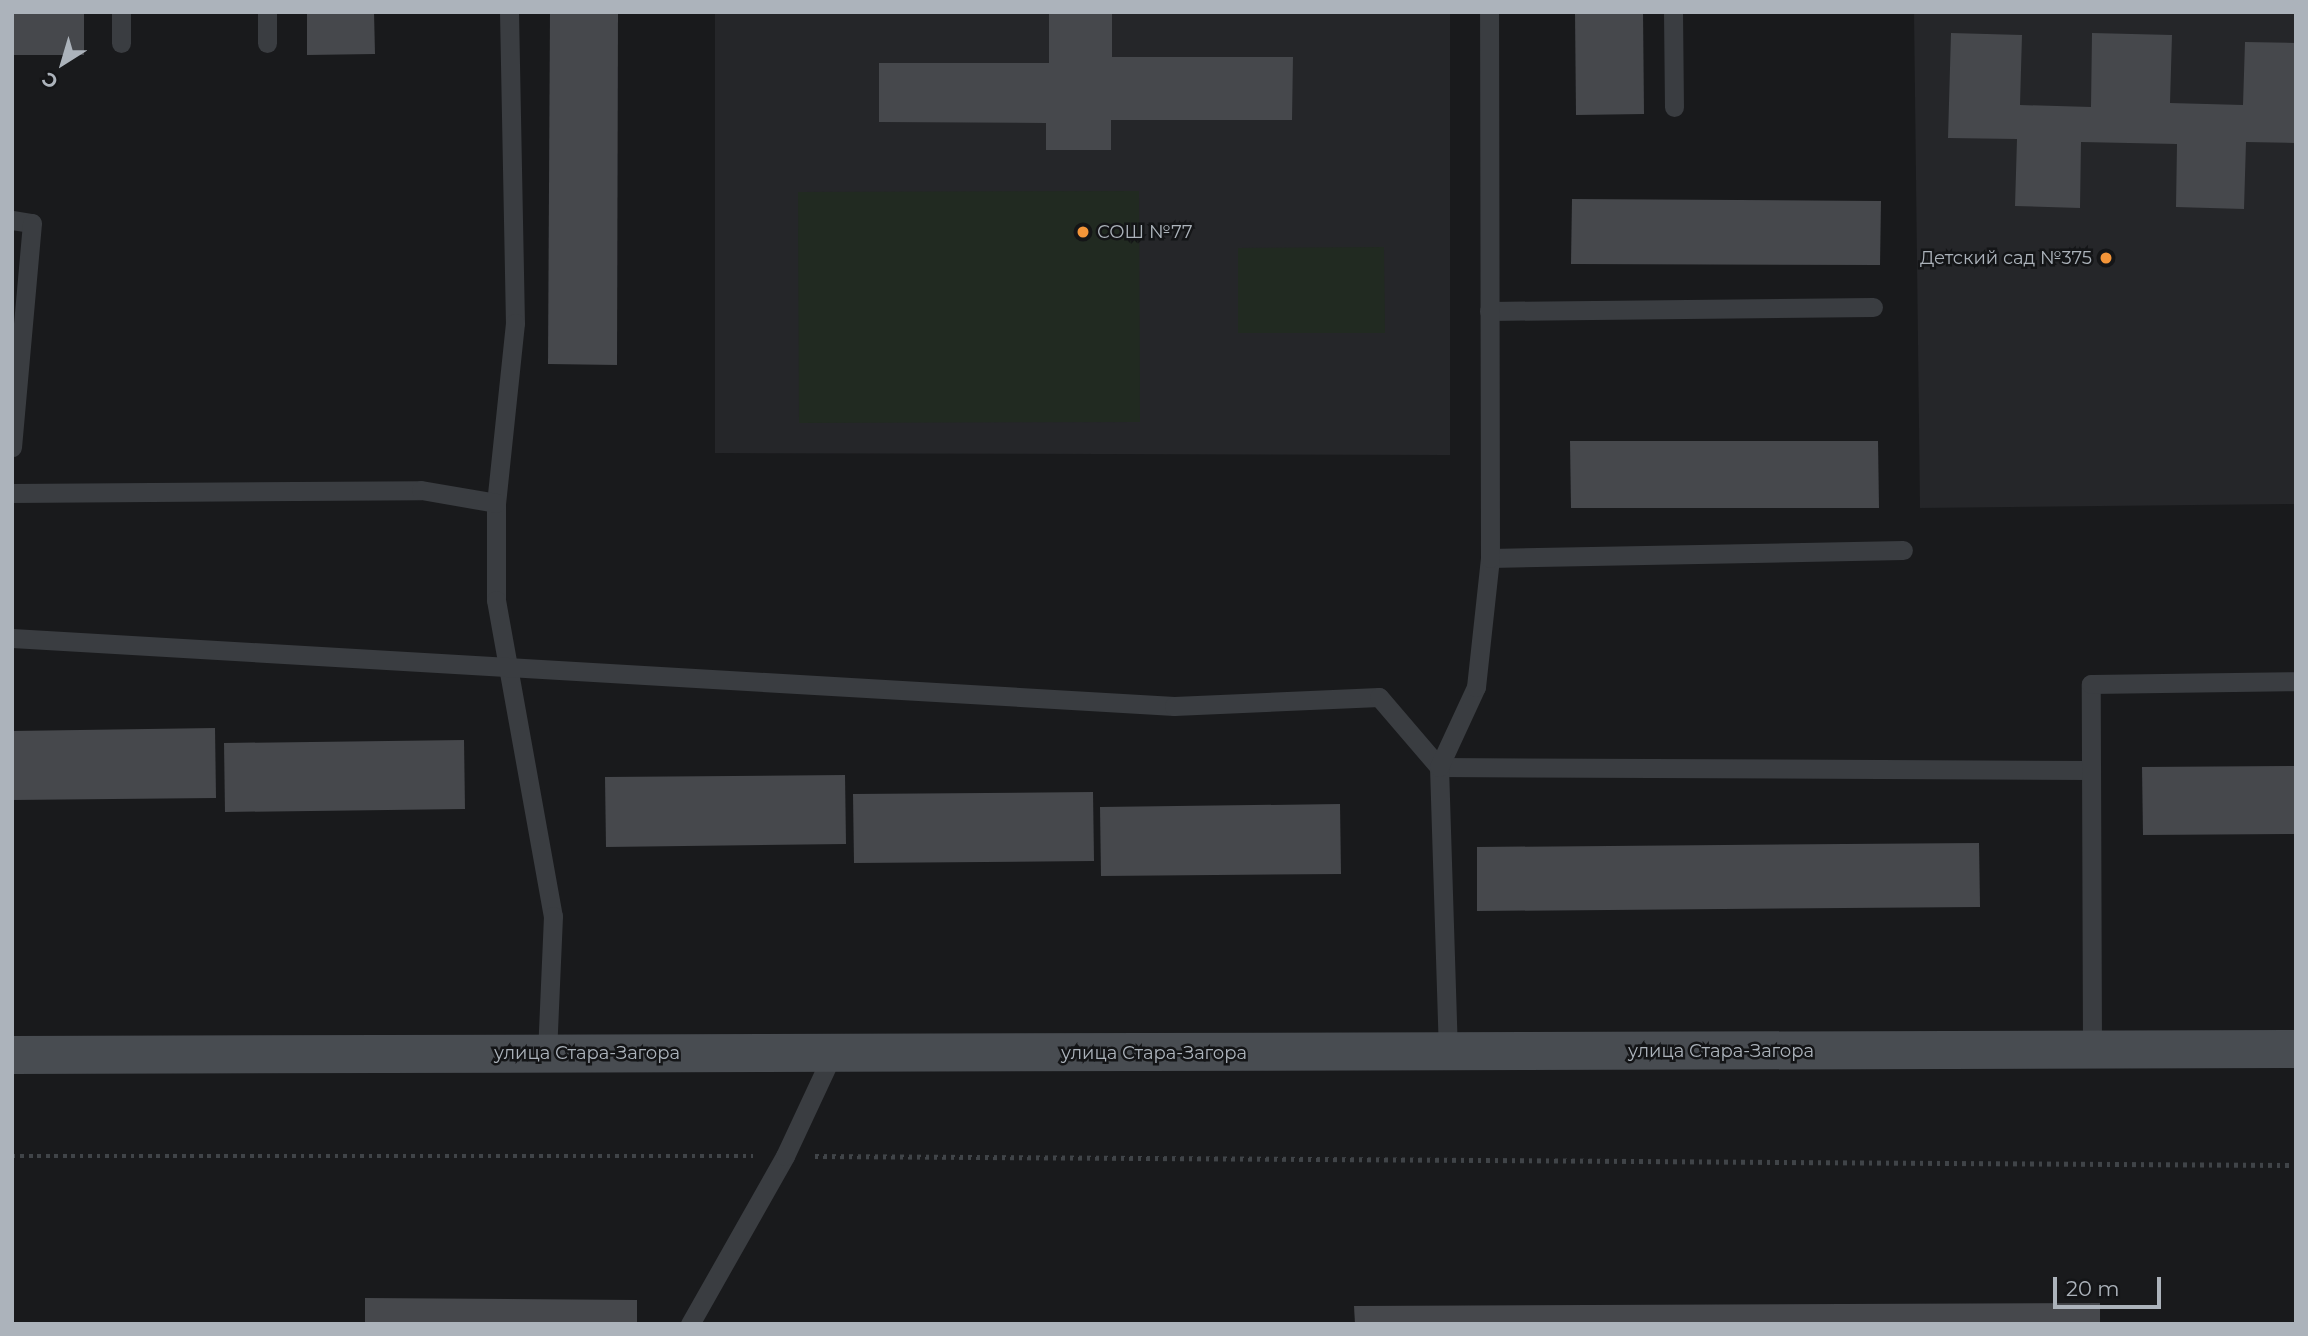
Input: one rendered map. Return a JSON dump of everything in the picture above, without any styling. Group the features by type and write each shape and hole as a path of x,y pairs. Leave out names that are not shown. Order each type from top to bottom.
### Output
{"main road":[{"name":"улица Стара-Загора","path":"12,1055 1448,1053 2092,1047 2296,1049"}],"lane":[{"path":"121,12 121,43"},
{"path":"267,12 267,43"},
{"path":"509,12 515,323 496,503 496,600 510,665 553,916 547,1053"},
{"path":"1448,1053 1439,767 1475,687 1490,558 1489,12"},
{"path":"1673,12 1674,107"},
{"path":"12,220 32,223 12,447"},
{"path":"1489,311 1874,307"},
{"path":"12,493 421,490 496,503"},
{"path":"1490,558 1903,550"},
{"path":"12,638 510,665 1174,706 1380,697 1439,767 2091,770"},
{"path":"2092,1047 2091,684 2296,681"},
{"path":"690,1324 785,1156 833,1053"}],"path":[{"path":"12,1156 785,1156 2296,1165"}],"shaded area":[{"name":"СОШ №77","path":"715,12 1450,12 1450,455 715,453"},
{"name":"Детский сад №375","path":"1914,12 2296,12 2296,504 1920,508"},
{"path":"1139,191 1140,422 799,423 798,192"},
{"path":"1384,247 1385,333 1238,333 1238,248"}],"building":[{"path":"14,12 84,12 84,55 14,55"},
{"path":"307,12 374,12 375,54 307,55"},
{"path":"550,12 618,12 617,365 548,364"},
{"path":"1049,12 1112,12 1112,57 1293,57 1292,120 1111,120 1111,150 1046,150 1046,123 879,122 879,63 1049,63"},
{"path":"1575,12 1643,12 1644,114 1576,115"},
{"path":"1951,33 2022,35 2020,105 2091,107 2092,33 2172,35 2170,103 2243,105 2245,42 2296,43 2296,143 2246,142 2244,209 2176,207 2177,144 2081,142 2080,208 2015,206 2017,139 1948,138"},
{"path":"1572,199 1881,201 1880,265 1571,264"},
{"path":"1570,441 1878,441 1879,508 1571,508"},
{"path":"215,728 216,798 12,800 12,731"},
{"path":"464,740 465,809 225,812 224,743"},
{"path":"2296,766 2296,834 2143,835 2142,767"},
{"path":"845,775 846,844 606,847 605,777"},
{"path":"1093,792 1094,861 854,863 853,794"},
{"path":"1340,804 1341,874 1101,876 1100,807"},
{"path":"1979,843 1980,907 1477,911 1477,847"},
{"path":"365,1298 637,1300 637,1324 365,1324"},
{"path":"2100,1303 2100,1324 1355,1324 1354,1306"}],"place":[{"name":"СОШ №77","path":"1083,232"},
{"name":"Детский сад №375","path":"2106,258"}]}
